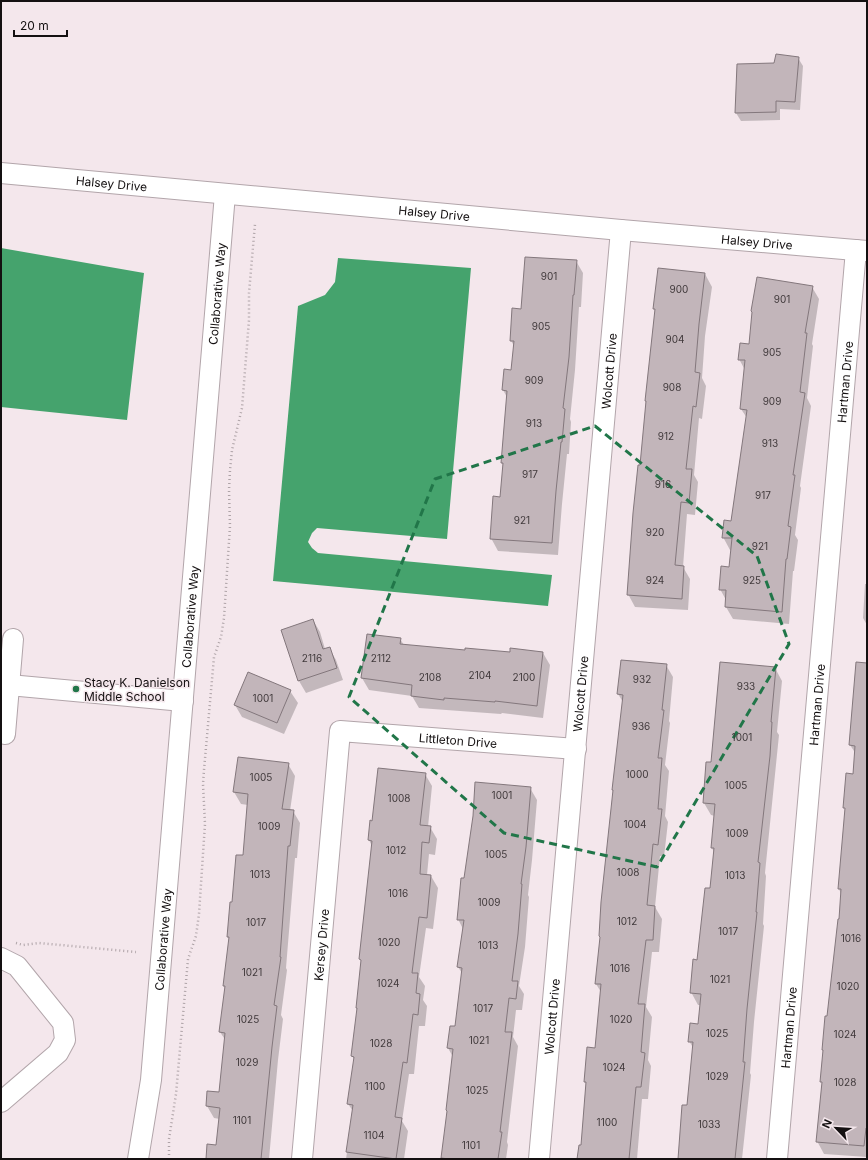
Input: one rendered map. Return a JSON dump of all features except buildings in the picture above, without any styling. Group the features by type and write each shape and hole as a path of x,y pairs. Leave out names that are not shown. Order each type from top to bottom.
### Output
{"street":[{"name":"Halsey Drive","path":"1,173 621,230 861,250"},
{"name":"Collaborative Way","path":"138,1159 151,1080 225,194"},
{"name":"Wolcott Drive","path":"539,1159 621,230"},
{"name":"Hartman Drive","path":"777,1159 861,250"},
{"path":"5,734 13,638"},
{"path":"9,685 183,701"},
{"name":"Littleton Drive","path":"340,731 576,749"},
{"name":"Kersey Drive","path":"302,1159 340,731"},
{"path":"1,1102 58,1053 65,1040 63,1023 5,950"}],"path":[{"path":"169,1159 169,1139 176,1094 188,959 196,936 199,914 205,824 202,784 214,657 221,637 224,618 230,526 228,490 232,450 242,408 255,224"},
{"path":"5,950 23,945 39,944 136,952"}],"highlighted area":[{"path":"595,426 757,556 789,644 657,867 504,833 349,697 435,479"}],"shaded area":[{"path":"1,248 144,273 127,420 1,407"},
{"path":"338,258 471,268 447,539 317,528 312,533 308,542 318,553 552,575 548,606 273,581 298,306 325,295 335,282"}],"place":[{"name":"Stacy K. Danielson Middle School","path":"76,689"}]}
